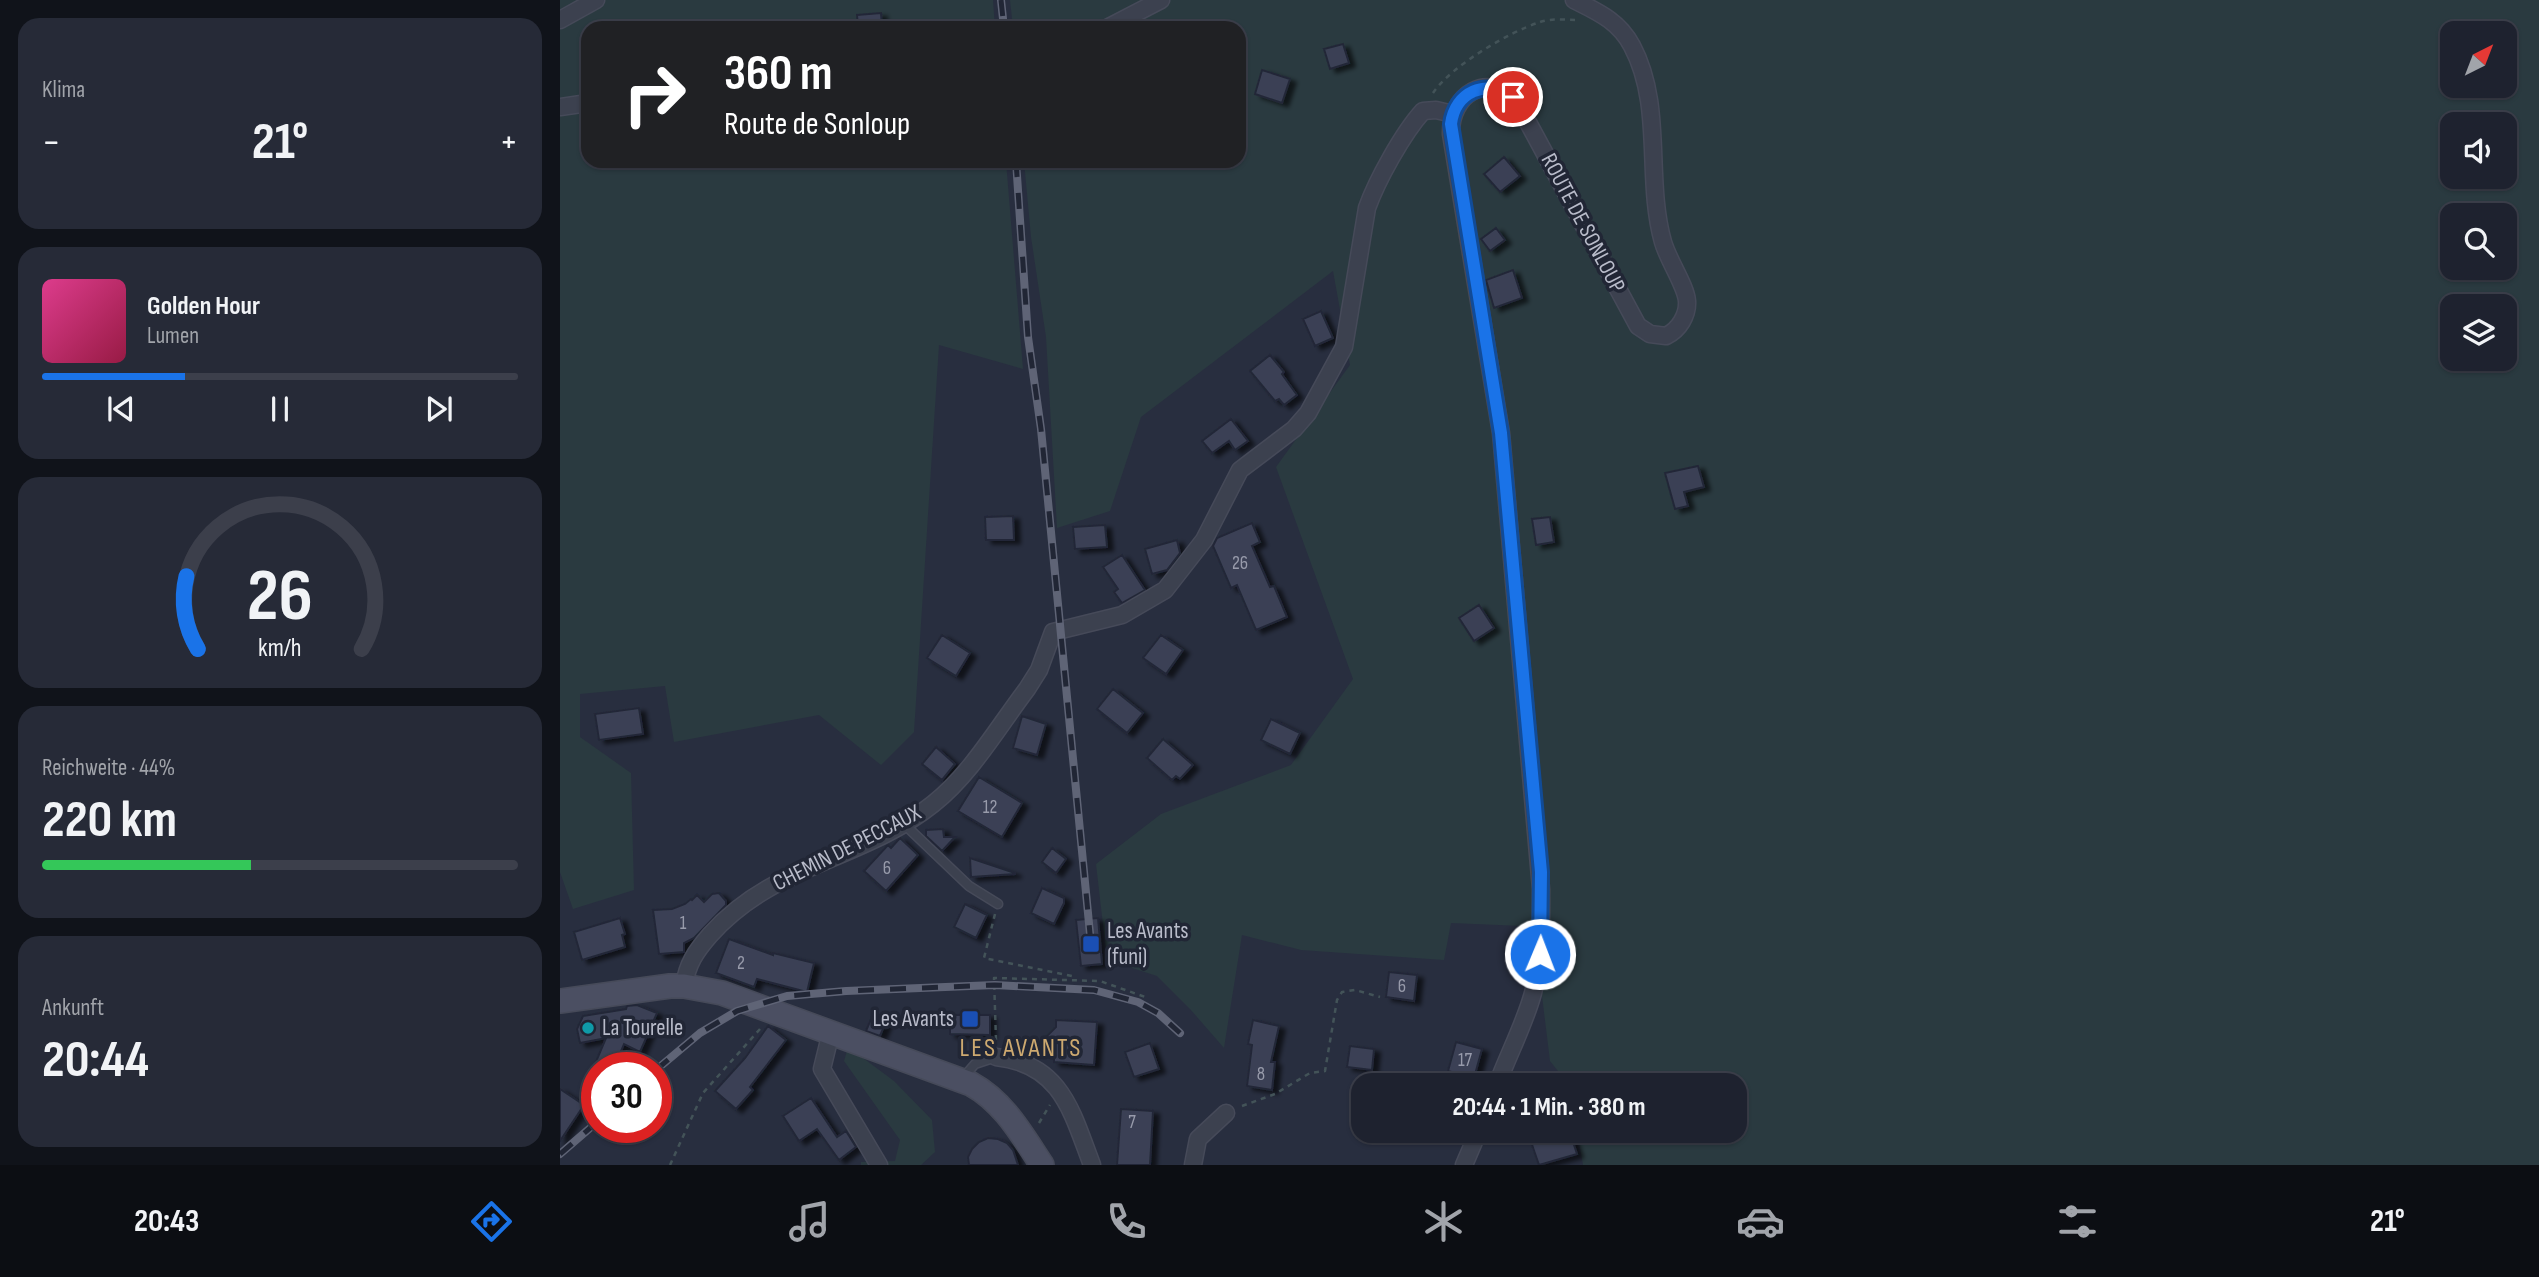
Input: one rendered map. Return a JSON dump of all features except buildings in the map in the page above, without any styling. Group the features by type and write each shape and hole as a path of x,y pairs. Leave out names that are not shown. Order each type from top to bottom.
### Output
{"street":[{"path":"560,20 596,0"},
{"path":"1120,21 1161,0"},
{"name":"ROUTE DE SONLOUP","path":"1453,114 1462,99 1478,89 1493,88 1513,97 1577,210 1634,321 1650,334 1661,337 1671,334 1682,320 1687,300 1668,258 1660,230 1649,98 1633,48 1617,25 1606,16 1574,0"},
{"path":"560,107 581,104"},
{"path":"1423,111 1436,110 1453,114 1451,134 1501,433 1541,872 1540,954 1537,974 1527,1009 1502,1073"},
{"name":"CHEMIN DE PECCAUX","path":"684,986 692,958 717,927 753,897 791,874 904,824 931,805 959,779 1027,689 1044,659 1053,632 1122,615 1165,590 1204,540 1240,470 1284,437 1308,412 1344,347 1367,208 1413,122 1423,111"},
{"path":"560,1001 684,986 722,993 961,1080 984,1091 1010,1118 1042,1165"},
{"path":"831,1032 822,1069 879,1165"},
{"path":"996,1058 1022,1062 1060,1091 1068,1103 1092,1165"},
{"path":"1193,1165 1198,1139 1226,1113"},
{"path":"1464,1165 1473,1143"}],"lane":[{"path":"904,824 969,886 998,904"},
{"path":"961,1080 975,1064 996,1058"}],"path":[{"path":"1423,111 1434,90 1451,72 1502,40 1542,20 1581,20 1606,16"},
{"path":"998,904 984,958 1072,976 1072,980"},
{"path":"996,1058 995,978 1100,981 1148,998"},
{"path":"1226,1113 1275,1094 1310,1073 1325,1071 1337,1000 1342,992 1355,990 1380,997"},
{"path":"670,1165 703,1093 776,1013"},
{"path":"1027,1142 1060,1091"}],"shaded area":[{"path":"560,0 993,0 994,21 581,21 581,168 1007,168 1023,369 939,345 914,732 881,765 819,715 674,742 665,686 580,694 580,737 631,773 634,890 573,909 560,872"},
{"path":"1010,0 2539,0 2539,1165 1583,1165 1579,1143 1747,1143 1747,1073 1560,1073 1550,1061 1535,939 1522,926 1451,923 1444,960 1301,950 1242,935 1224,1048 1157,976 1107,960 1096,864 1161,814 1291,765 1353,679 1276,467 1350,365 1333,271 1141,417 1110,511 1057,528 1046,337 1031,237 1025,168 1246,168 1246,21 1012,21"},
{"path":"847,1051 859,1055 894,1081 932,1120 935,1152 921,1165 861,1165 861,1162 895,1161 900,1140 844,1061"}],"railway":[{"path":"1001,0 1003,21"},
{"path":"1016,168 1028,337 1041,429 1091,944"},
{"path":"672,1057 700,1033 737,1011 787,996 846,991 995,985 1094,990 1138,1002 1158,1013 1180,1033"},
{"path":"560,1154 581,1136"}],"place":[{"name":"Les Avants (funi)","path":"1091,944"},
{"name":"Les Avants","path":"970,1019"},
{"name":"La Tourelle","path":"588,1028"}],"district":[{"name":"LES AVANTS","path":"1021,1048"}],"route":[{"path":"1513,97 1493,88 1472,91 1455,109 1451,134 1501,433 1541,872 1540,954"}]}
